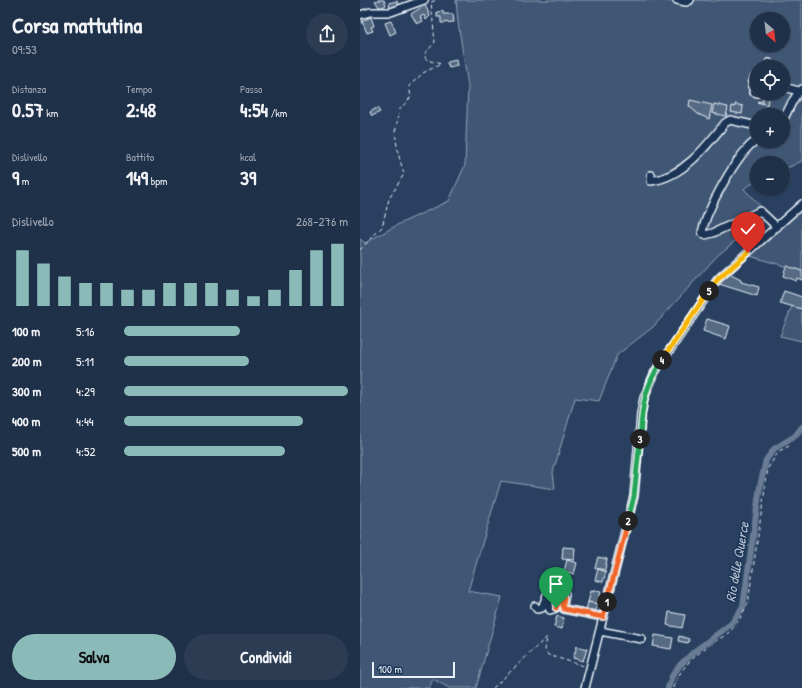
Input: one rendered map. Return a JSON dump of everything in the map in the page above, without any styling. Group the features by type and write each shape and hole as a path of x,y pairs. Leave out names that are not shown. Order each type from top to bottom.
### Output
{"street":[{"path":"360,15 370,12 391,12 424,0"},
{"path":"677,0 686,2 690,0"},
{"path":"790,88 801,90"},
{"path":"790,109 796,94 801,90"},
{"path":"651,175 652,181 663,180 674,174 695,158 725,123 730,120 750,124"},
{"path":"750,145 743,153 731,172 709,211 702,233 705,235 714,233 760,211 777,227"},
{"path":"585,688 634,496 641,414 644,398 655,372 718,279 802,204"},
{"path":"535,606 537,609 542,608 547,595 551,598 548,606 550,610 556,608 560,598 565,596 563,605 564,609 603,617"},
{"path":"600,631 642,639"}],"path":[{"path":"360,250 382,226 389,199 404,174 398,153 395,132 400,109 411,97 409,86 423,72 441,64 427,60 424,55 435,42 431,2 437,0"},
{"path":"673,688 679,673 688,662 727,633 742,616 748,603 751,590 768,468 779,451 789,446"},
{"path":"492,688 547,637 545,650 548,655 590,668"}],"shaded area":[{"path":"456,0 660,0 692,5 695,0 802,0 802,161 790,167 790,156 750,156 750,185 744,189 776,222 771,227 765,221 758,222 717,256 653,327 617,355 599,401 575,398 553,472 555,489 501,481 468,591 502,597 476,688 449,688 433,679 429,688 360,688 360,239 365,243 399,224 449,201 465,165 468,86"},
{"path":"802,210 802,271 750,256"},
{"path":"792,306 802,309 802,341 780,336"}],"building":[{"path":"384,0 386,5 379,7 375,1"},
{"path":"397,1 398,7 390,9 389,3"},
{"path":"425,5 430,16 426,20 424,15 420,17 423,21 417,24 411,14"},
{"path":"443,11 443,14 453,14 454,22 441,23 441,17 437,17 437,12"},
{"path":"371,17 374,26 371,27 373,31 367,33 362,21"},
{"path":"391,21 396,32 390,35 385,23"},
{"path":"456,60 457,66 449,68 447,62"},
{"path":"690,100 712,105 709,119 698,114 689,106"},
{"path":"762,100 768,100 767,105 757,102 762,102"},
{"path":"714,104 728,107 726,116 712,113"},
{"path":"735,104 743,106 742,114 731,112 732,106 735,107"},
{"path":"377,108 380,112 372,116 370,112"},
{"path":"786,266 802,271 802,280 797,278 796,281 783,276"},
{"path":"729,274 741,280 741,282 759,287 757,296 719,284"},
{"path":"784,291 802,297 802,309 780,303"},
{"path":"707,319 730,326 726,339 703,331"},
{"path":"563,547 575,548 574,560 562,559"},
{"path":"598,557 607,559 605,570 595,568"},
{"path":"567,560 577,563 574,574 564,571"},
{"path":"598,569 606,572 603,582 595,580"},
{"path":"594,590 601,591 598,604 588,602 591,591 594,592"},
{"path":"588,602 598,604 595,613 586,611"},
{"path":"669,612 685,615 682,628 667,625"},
{"path":"557,616 564,618 562,629 554,627"},
{"path":"655,635 673,638 671,649 653,646"},
{"path":"679,636 689,639 688,643 678,641"},
{"path":"577,646 587,649 583,661 573,658"}],"waterway":[{"name":"Rio delle Querce","path":"668,688 672,676 680,665 695,651 731,624 743,607 760,486 766,460 774,449 795,436 802,427"}],"route":[{"path":"556,608 560,598 564,597 564,609 603,617 634,496 638,470 641,414 644,398 655,372 690,318 718,279 748,253"}]}
